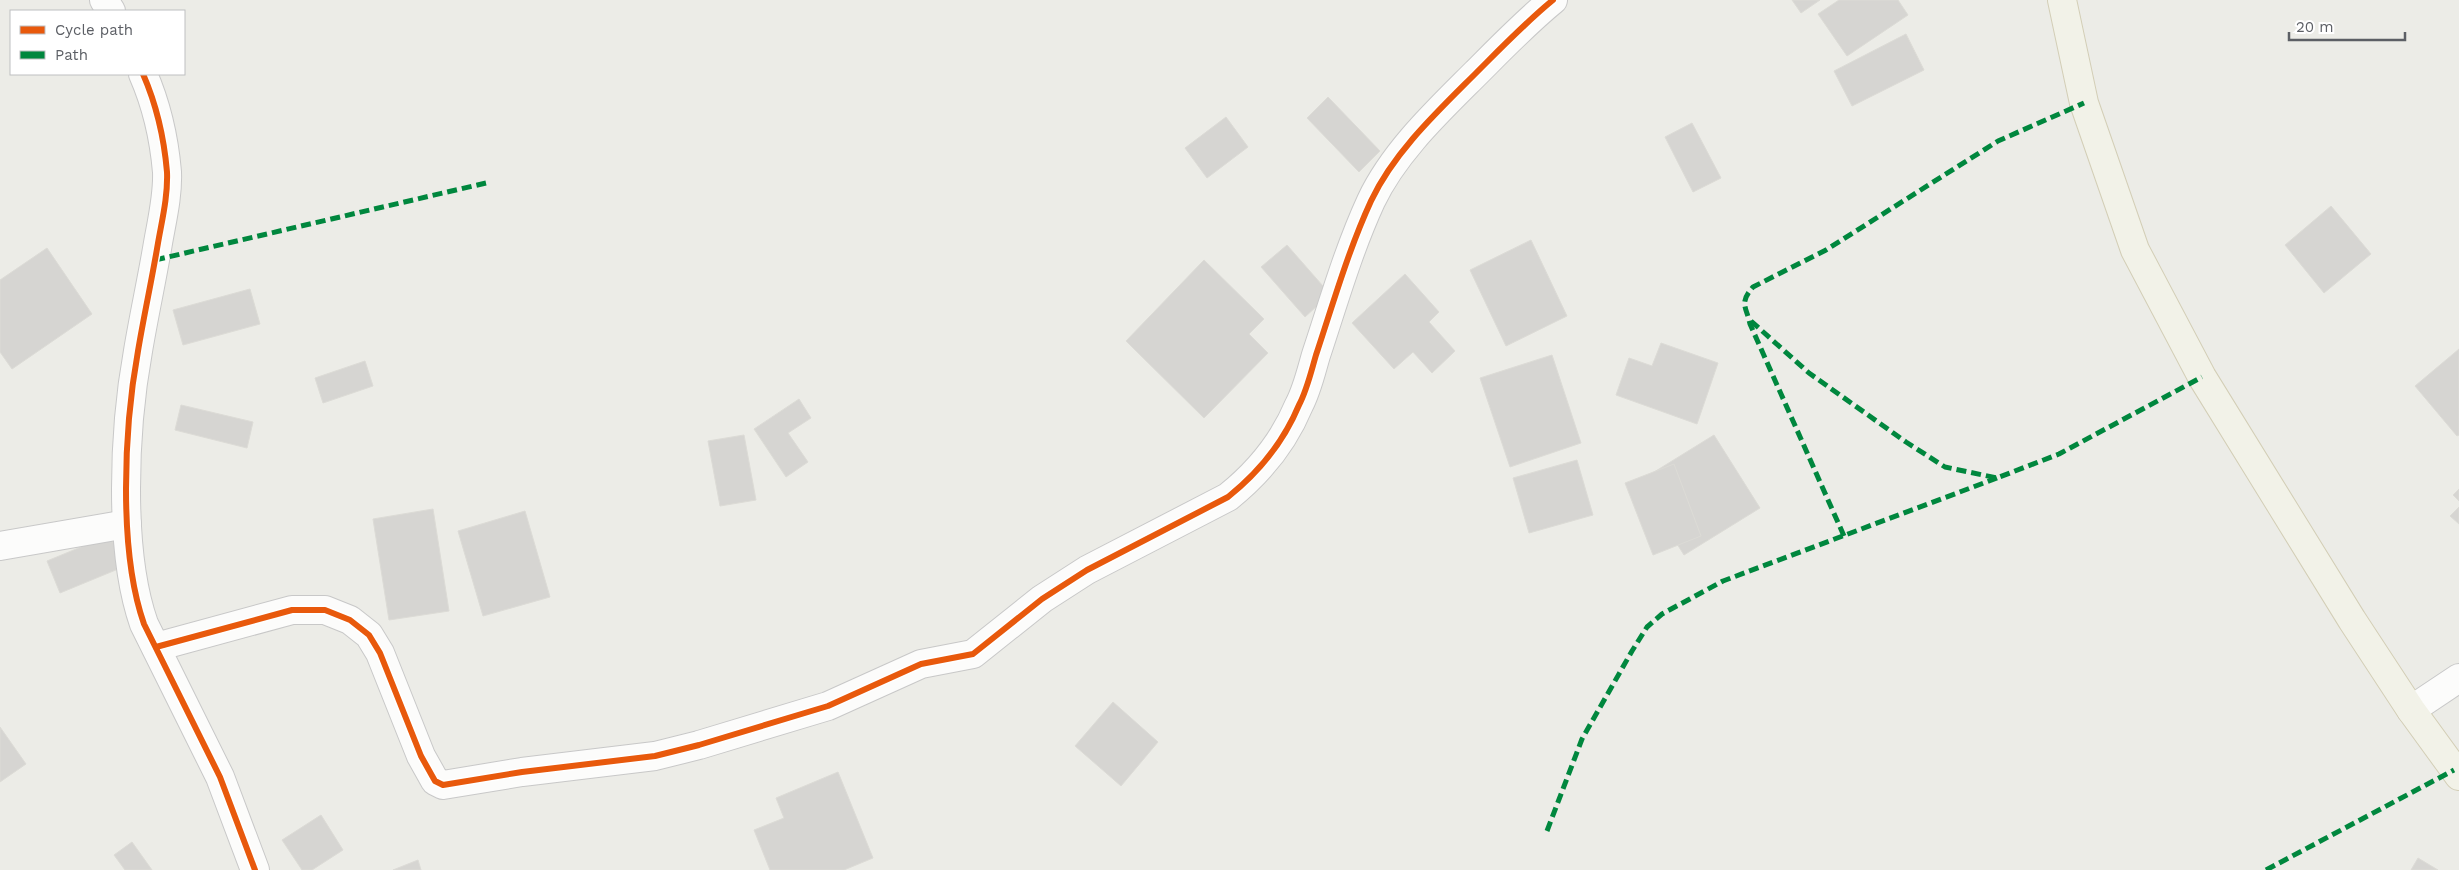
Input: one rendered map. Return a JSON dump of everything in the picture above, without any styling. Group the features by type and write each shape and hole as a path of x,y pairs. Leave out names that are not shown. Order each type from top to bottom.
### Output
{"main road":[{"path":"2062,0 2084,104 2135,250 2202,377 2352,620 2411,710 2459,776"}],"street":[{"path":"156,647 292,610 324,610 350,620 369,635 380,653 421,756 435,781 443,784 664,754 828,706 921,664 973,654 1042,599 1086,570 1228,498 1248,482 1283,437 1300,405 1347,262 1371,201 1385,176 1412,141 1456,93 1531,18 1554,0"},
{"path":"143,75 155,102 162,127 167,174 164,210 138,353 128,425 127,524 136,600 156,647 220,777 255,870"},
{"path":"0,546 127,524"},
{"path":"2411,710 2459,678"}],"building":[{"path":"1792,0 1820,0 1801,13"},
{"path":"1839,0 1898,0 1908,15 1847,56 1818,14"},
{"path":"1906,34 1924,70 1852,106 1834,71"},
{"path":"1328,97 1380,151 1359,172 1307,118"},
{"path":"1226,117 1248,147 1207,178 1185,148"},
{"path":"1692,123 1721,178 1693,192 1665,137"},
{"path":"2331,206 2371,254 2324,293 2285,245"},
{"path":"1531,240 1567,316 1506,346 1470,270"},
{"path":"1287,245 1330,294 1305,317 1261,267"},
{"path":"47,248 92,314 12,369 0,352 0,280"},
{"path":"1204,260 1264,319 1249,334 1268,353 1204,418 1126,341"},
{"path":"1405,274 1439,312 1429,322 1455,351 1432,373 1413,352 1394,369 1352,323"},
{"path":"250,289 260,324 183,345 173,310"},
{"path":"1661,343 1718,363 1697,424 1616,395 1629,358 1652,366"},
{"path":"2459,349 2459,435 2457,436 2415,386"},
{"path":"1552,355 1581,443 1510,467 1480,378"},
{"path":"365,361 373,386 323,403 315,378"},
{"path":"799,399 811,418 788,433 808,462 786,477 754,429"},
{"path":"181,405 253,422 247,448 175,430"},
{"path":"744,435 756,500 720,506 708,441"},
{"path":"1714,435 1760,508 1684,555 1638,482"},
{"path":"1577,460 1593,515 1529,533 1513,478"},
{"path":"1674,464 1701,536 1653,555 1625,483"},
{"path":"2459,489 2459,501 2453,495"},
{"path":"2459,507 2459,524 2450,516"},
{"path":"433,509 449,611 389,620 373,519"},
{"path":"525,511 550,597 483,616 458,531"},
{"path":"110,535 123,567 60,593 47,561"},
{"path":"1113,702 1158,742 1121,786 1075,746"},
{"path":"0,727 26,764 0,782"},
{"path":"838,772 873,858 844,870 770,870 754,830 784,818 776,798"},
{"path":"321,815 343,850 312,870 302,870 282,840"},
{"path":"132,842 152,870 125,870 114,855"},
{"path":"2418,858 2438,870 2411,870"},
{"path":"418,860 421,870 393,870"}],"marked path":[{"path":"1844,536 1750,324 1745,305 1746,297 1753,287 1826,250 1998,141 2084,103"},
{"path":"155,260 486,183"},
{"path":"1751,321 1809,373 1906,442 1945,467 1997,478 2059,454 2202,377"},
{"path":"1547,831 1582,739 1647,627 1662,614 1723,581 1997,478"},
{"path":"2266,870 2454,770"}],"cycle path":[{"path":"156,647 292,610 325,610 350,620 369,635 380,653 421,756 435,781 443,785 522,772 655,756 699,745 828,706 921,664 973,654 1042,599 1087,570 1228,497 1260,467 1278,444 1302,399 1348,258 1371,201 1381,183 1404,149 1432,117 1514,35 1553,0"},
{"path":"143,75 162,134 167,181 166,199 138,351 129,416 126,489 130,561 144,624 220,777 255,870"}]}
